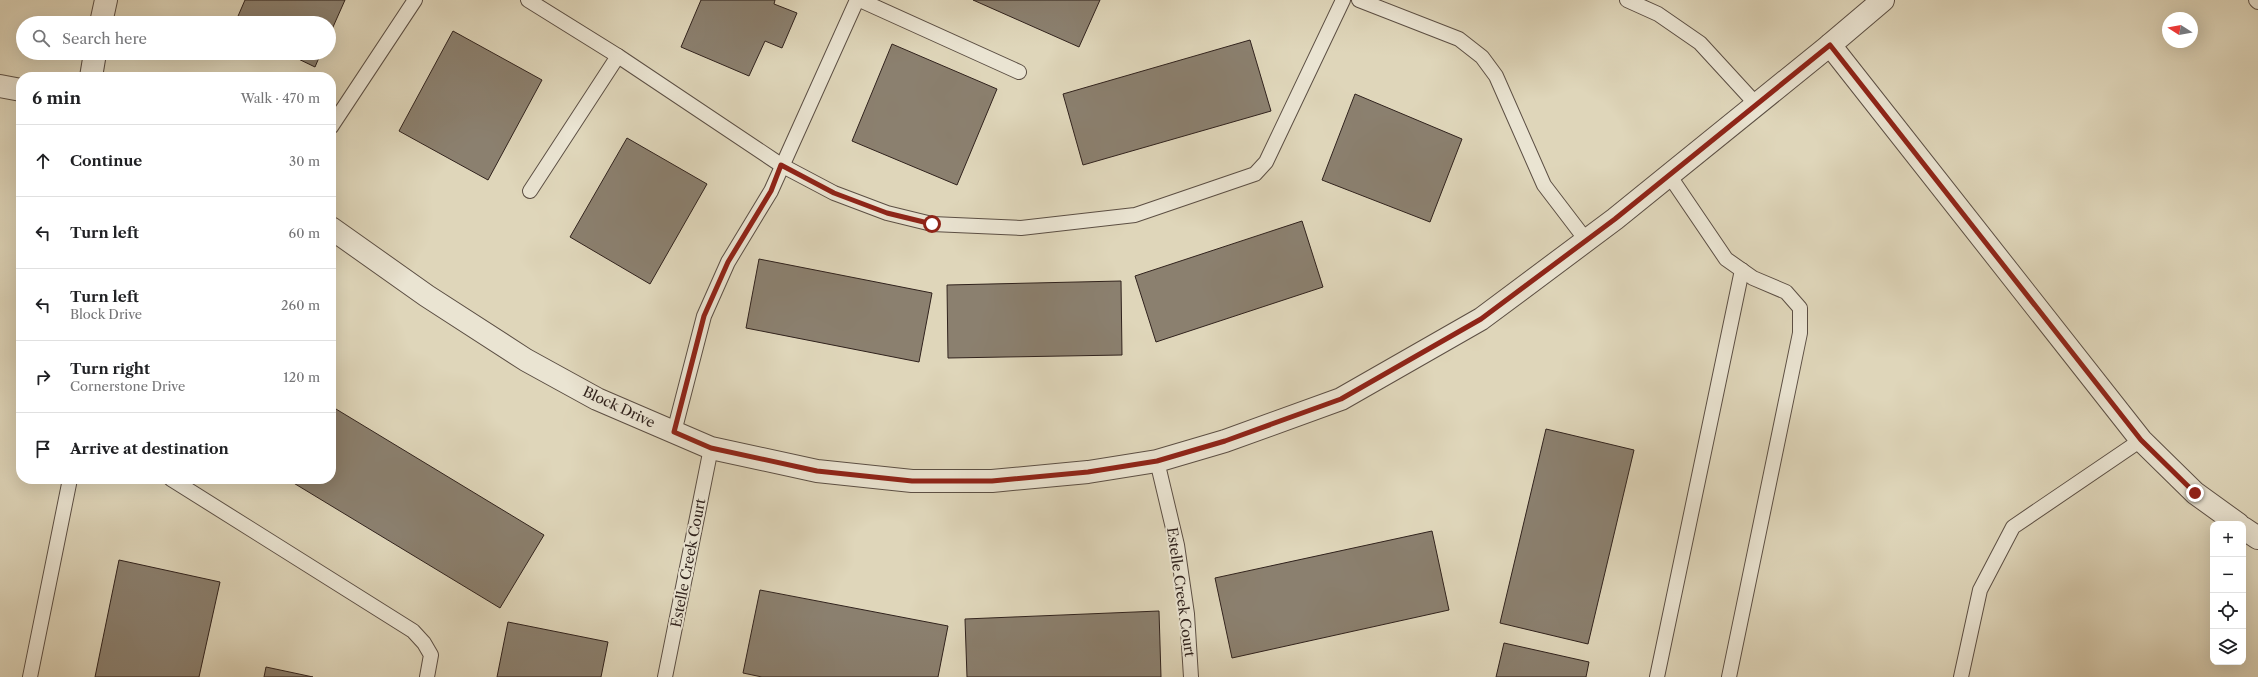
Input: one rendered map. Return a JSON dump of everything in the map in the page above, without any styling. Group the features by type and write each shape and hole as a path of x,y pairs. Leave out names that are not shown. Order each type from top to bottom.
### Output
{"street":[{"path":"103,16 106,0"},
{"name":"Block Drive","path":"336,232 427,296 526,360 597,399 711,448 817,471 912,481 992,481 1088,472 1157,461 1225,441 1341,399 1481,319 1669,175 1830,45 1883,0"},
{"path":"1830,45 2141,440 2195,493 2234,521"},
{"path":"92,72 94,60"},
{"path":"0,86 16,89"},
{"path":"2246,530 2258,538"}],"lane":[{"path":"336,119 415,0"},
{"path":"528,0 618,56 781,165 834,193 887,213 932,224 1021,228 1135,214 1256,174 1266,162 1343,0"},
{"path":"674,432 704,316 728,262 771,191 781,165 859,0 1019,72"},
{"path":"1359,0 1459,39 1482,57 1496,76 1544,185 1586,240"},
{"path":"1627,0 1658,14 1700,44 1756,104"},
{"path":"530,191 618,56"},
{"path":"1669,175 1726,259 1742,270 1786,292 1800,308 1800,333 1729,677"},
{"path":"1657,677 1742,270"},
{"path":"1961,677 1980,590 2013,527 2141,440"},
{"name":"Estelle Creek Court","path":"664,677 711,448"},
{"name":"Estelle Creek Court","path":"1157,461 1177,545 1187,614 1192,677"},
{"path":"30,677 69,484"},
{"path":"179,484 413,631 424,643 431,655 427,677"}],"building":[{"path":"245,0 345,0 336,20 336,16 238,16"},
{"path":"701,0 775,0 774,4 797,13 782,48 765,41 749,76 681,47"},
{"path":"973,0 1100,0 1079,47"},
{"path":"453,31 542,80 488,180 399,131"},
{"path":"1250,40 1271,111 1083,165 1063,94"},
{"path":"892,44 997,89 957,185 852,141"},
{"path":"300,60 318,60 315,67"},
{"path":"1355,94 1462,139 1430,222 1322,180"},
{"path":"627,138 707,184 650,284 570,237"},
{"path":"1302,221 1323,287 1156,342 1135,276"},
{"path":"759,259 932,293 919,362 746,328"},
{"path":"1121,281 1122,355 948,358 947,285"},
{"path":"336,409 544,535 500,608 295,484 336,484"},
{"path":"1546,429 1634,450 1588,644 1500,623"},
{"path":"1432,531 1449,610 1232,658 1215,578"},
{"path":"119,560 220,582 199,677 95,677"},
{"path":"760,590 948,626 938,677 762,677 743,673"},
{"path":"1159,611 1161,677 967,677 965,619"},
{"path":"508,622 608,642 601,677 497,677"},
{"path":"1504,643 1589,662 1586,677 1496,677"},
{"path":"266,667 313,677 264,677"}],"route":[{"path":"932,224 887,213 834,193 781,165 771,191 728,262 704,316 674,432 711,448 817,471 912,481 992,481 1088,472 1157,461 1225,441 1341,399 1481,319 1615,219 1830,45 2141,440 2195,493"}]}
